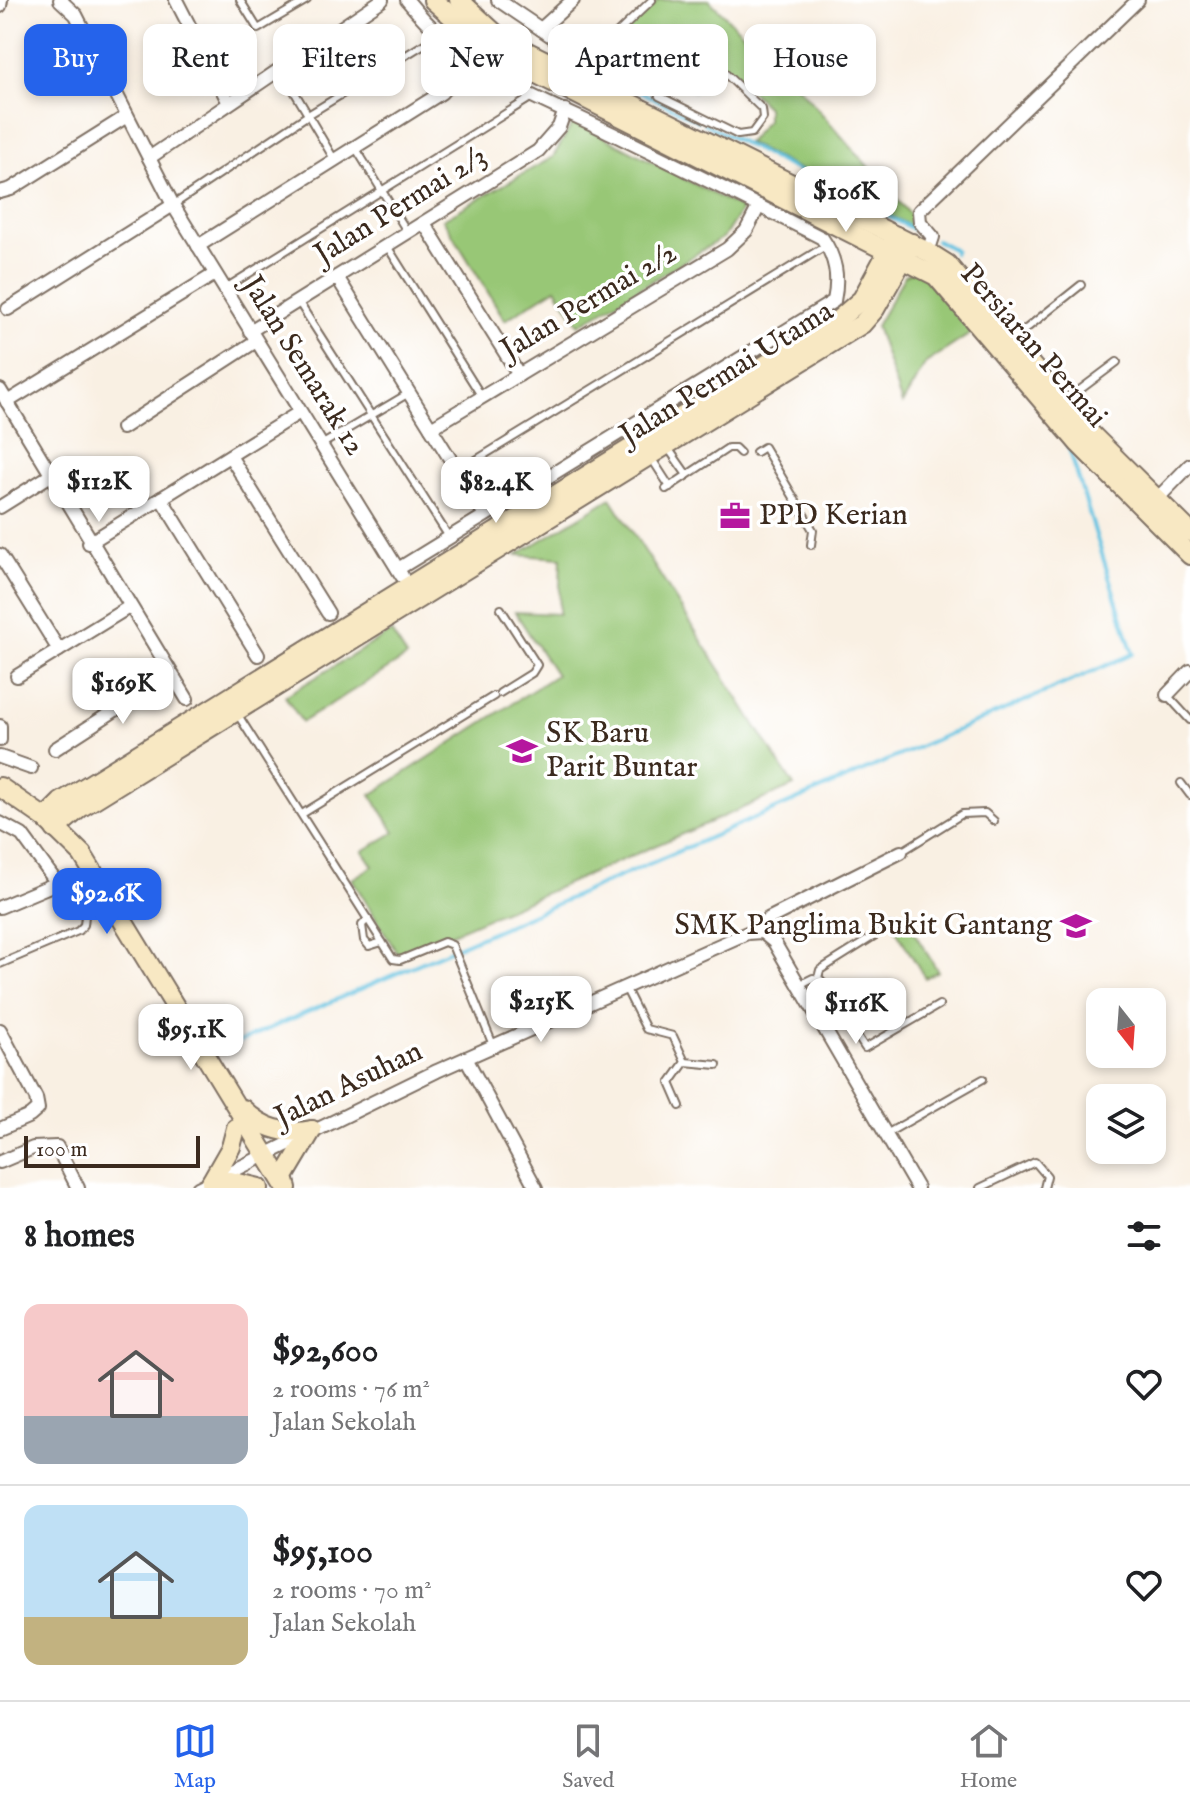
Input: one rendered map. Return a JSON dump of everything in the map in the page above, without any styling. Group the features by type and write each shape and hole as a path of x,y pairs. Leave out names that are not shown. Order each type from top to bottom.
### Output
{"street":[{"path":"0,6 1,0"},
{"name":"Jalan Semarak 12","path":"60,0 76,15 173,205 413,592"},
{"path":"176,0 229,103"},
{"path":"347,24 382,0"},
{"path":"407,0 429,24"},
{"name":"Persiaran Permai","path":"433,0 484,45 509,60 906,248 947,264 1063,403 1190,532"},
{"name":"Persiaran Permai","path":"459,0 497,35 697,136 906,248 936,276 1079,444 1190,555"},
{"path":"541,29 573,0"},
{"path":"906,248 933,237 920,222 919,211 973,163 1138,0"},
{"path":"500,1 548,34"},
{"path":"149,158 273,74"},
{"path":"198,246 436,96"},
{"path":"398,569 485,515 669,428 834,301 839,281 822,238 565,110 532,97"},
{"name":"Jalan Permai 2/3","path":"122,428 298,301 538,151 559,127 565,110"},
{"path":"0,192 23,182 127,116"},
{"path":"8,309 173,205"},
{"name":"Jalan Permai 2/2","path":"431,428 727,249 746,231 759,206"},
{"path":"424,223 519,375"},
{"name":"Jalan Permai Utama","path":"50,823 80,808 232,705 669,428 862,324 875,309 906,248"},
{"path":"7,402 215,274"},
{"path":"337,277 485,515"},
{"path":"0,390 89,543 187,699"},
{"path":"89,543 300,412"},
{"name":"Jalan Permai Utama","path":"413,592 649,455 669,428"},
{"path":"230,456 328,613"},
{"path":"1157,499 1190,465"},
{"path":"0,507 51,475"},
{"path":"161,498 258,655"},
{"path":"0,555 59,650"},
{"path":"17,676 129,607"},
{"path":"1167,695 1190,671"},
{"path":"55,749 171,674"},
{"name":"Jalan Permai Utama","path":"50,823 61,802 232,705"},
{"path":"0,726 0,740"},
{"path":"0,757 31,768"},
{"path":"0,787 50,823 82,854"},
{"path":"80,808 72,835 232,1099 272,1188"},
{"path":"0,823 22,835 57,883 0,907"},
{"path":"50,823 236,1128 286,1188"},
{"path":"901,852 768,919 762,932 774,942 917,1188"},
{"name":"Jalan Asuhan","path":"204,1185 466,1058 747,933 762,932"},
{"path":"0,1030 36,1098 38,1109 30,1116 0,1129"},
{"path":"466,1058 536,1188"},
{"path":"232,1099 251,1117 272,1128 289,1134 312,1130"},
{"path":"204,1185 231,1147 236,1128"},
{"path":"286,1188 284,1177 312,1130"},
{"path":"0,1162 33,1148 57,1147 78,1188"},
{"path":"204,1185 230,1181 259,1188"}],"lane":[{"path":"240,0 258,29 307,0"},
{"path":"627,24 652,0"},
{"path":"173,205 308,115 421,46"},
{"path":"694,49 702,51 764,114 752,133 742,136 705,117 659,96 656,87 694,49"},
{"path":"297,96 334,159"},
{"path":"224,289 532,97"},
{"path":"697,136 705,117"},
{"path":"354,146 408,233"},
{"path":"458,471 827,245"},
{"path":"387,246 482,397"},
{"path":"1011,340 1081,285"},
{"path":"298,301 449,537"},
{"path":"1063,403 1117,362"},
{"path":"321,445 409,393"},
{"path":"669,428 687,475"},
{"path":"756,452 764,447 813,530 811,545"},
{"path":"649,455 668,488 728,448 735,448 740,453"},
{"path":"302,814 532,673 537,665 501,609"},
{"path":"1167,695 1190,720"},
{"path":"232,705 393,959 400,960 444,942 453,948 493,1046"},
{"path":"1181,783 1190,795"},
{"path":"901,852 962,814 985,813 994,821"},
{"path":"0,964 78,931 84,925 85,916 57,883"},
{"path":"368,919 362,925 364,940 369,946 382,942"},
{"path":"890,926 820,970 818,978 865,1048 939,1005"},
{"path":"799,985 818,978"},
{"path":"625,987 646,1029 673,1036 685,1062"},
{"path":"685,1062 717,1065"},
{"path":"680,1106 670,1083 685,1062"},
{"path":"886,1134 983,1079"},
{"path":"980,1188 1035,1162 1047,1176 1044,1188"}],"green space":[{"path":"659,0 709,0 744,34 744,85 728,69 728,24 633,24"},
{"path":"756,96 806,96 928,235 747,143 767,120 767,107"},
{"path":"574,121 742,209 724,237 579,325 556,288 505,320 443,219 553,157"},
{"path":"918,269 973,332 926,363 902,404 876,326 905,275"},
{"name":"SK Baru Parit Buntar","path":"611,498 794,786 399,956 352,879 373,866 363,851 395,832 371,795 556,675 515,612 559,614 561,558 517,555"},
{"path":"391,632 407,657 302,722 285,696"},
{"path":"907,921 938,971 925,978 895,928"}],"waterway":[{"path":"649,96 698,121"},
{"path":"705,124 925,235"},
{"path":"936,240 955,250 954,253"},
{"path":"220,1050 1133,654 1068,445"}],"place":[{"name":"PPD Kerian","path":"735,516"},
{"name":"SK Baru Parit Buntar","path":"522,751"},
{"name":"SMK Panglima Bukit Gantang","path":"1076,926"}]}
